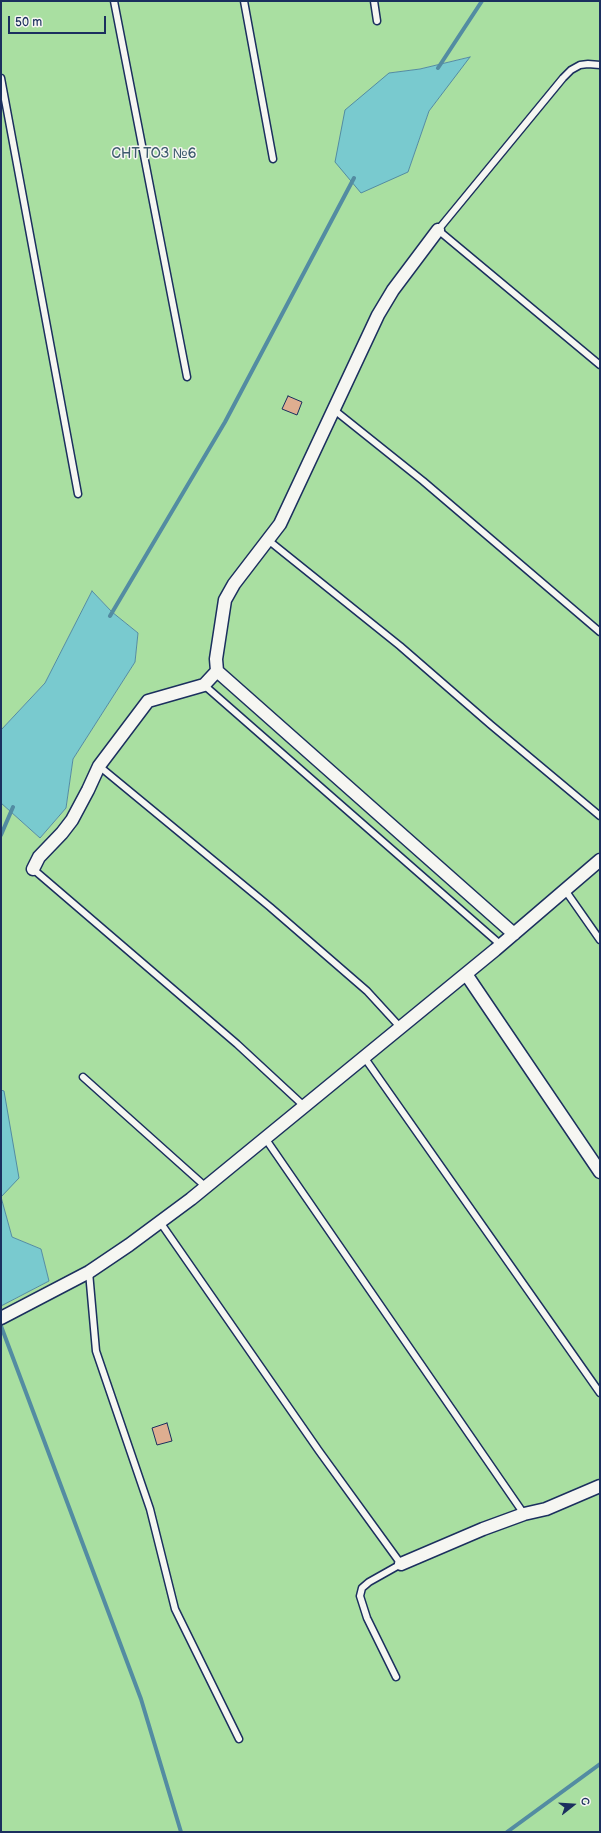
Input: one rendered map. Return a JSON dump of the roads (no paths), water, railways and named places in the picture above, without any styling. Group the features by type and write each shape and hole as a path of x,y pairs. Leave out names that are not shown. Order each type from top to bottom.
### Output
{"street":[{"path":"438,230 393,290 378,315 280,524 234,584 225,600 216,659 217,671 514,934"},
{"path":"33,869 39,857 72,820 99,766 148,701 204,685 217,671"},
{"path":"1,1318 89,1272 160,1222 206,1187 501,945 600,860"},
{"path":"466,974 600,1172"},
{"path":"401,1564 483,1529 524,1514 546,1509 600,1486"}],"lane":[{"path":"114,1 187,377"},
{"path":"244,1 273,159"},
{"path":"374,1 377,21"},
{"path":"600,65 580,65 571,70 563,78 495,163 438,230 600,365"},
{"path":"1,78 78,494"},
{"path":"333,409 423,481 600,632"},
{"path":"268,540 400,646 491,725 600,816"},
{"path":"204,685 501,945"},
{"path":"99,766 270,907 367,991 400,1027"},
{"path":"33,869 237,1044 304,1106"},
{"path":"565,890 600,940"},
{"path":"364,1057 600,1393"},
{"path":"83,1077 206,1187"},
{"path":"265,1138 524,1514"},
{"path":"160,1222 319,1451 401,1564 368,1582 362,1588 360,1596 367,1618 396,1677"},
{"path":"89,1272 96,1351 150,1509 174,1609 239,1739"}],"water":[{"path":"470,57 429,111 408,172 361,193 335,162 345,110 389,73 420,69"},
{"path":"92,591 112,612 138,633 135,662 73,759 66,808 40,838 1,803 1,730 45,683"},
{"path":"1,1090 4,1091 19,1178 1,1197"},
{"path":"1,1197 12,1237 41,1249 49,1281 1,1306"}],"waterway":[{"path":"438,68 482,1"},
{"path":"110,616 225,422 354,178"},
{"path":"1,835 13,807"},
{"path":"1,1326 141,1699 181,1832"},
{"path":"507,1832 600,1764"}],"park label":[{"name":"СНТ ТОЗ №6","path":"154,154"}]}
